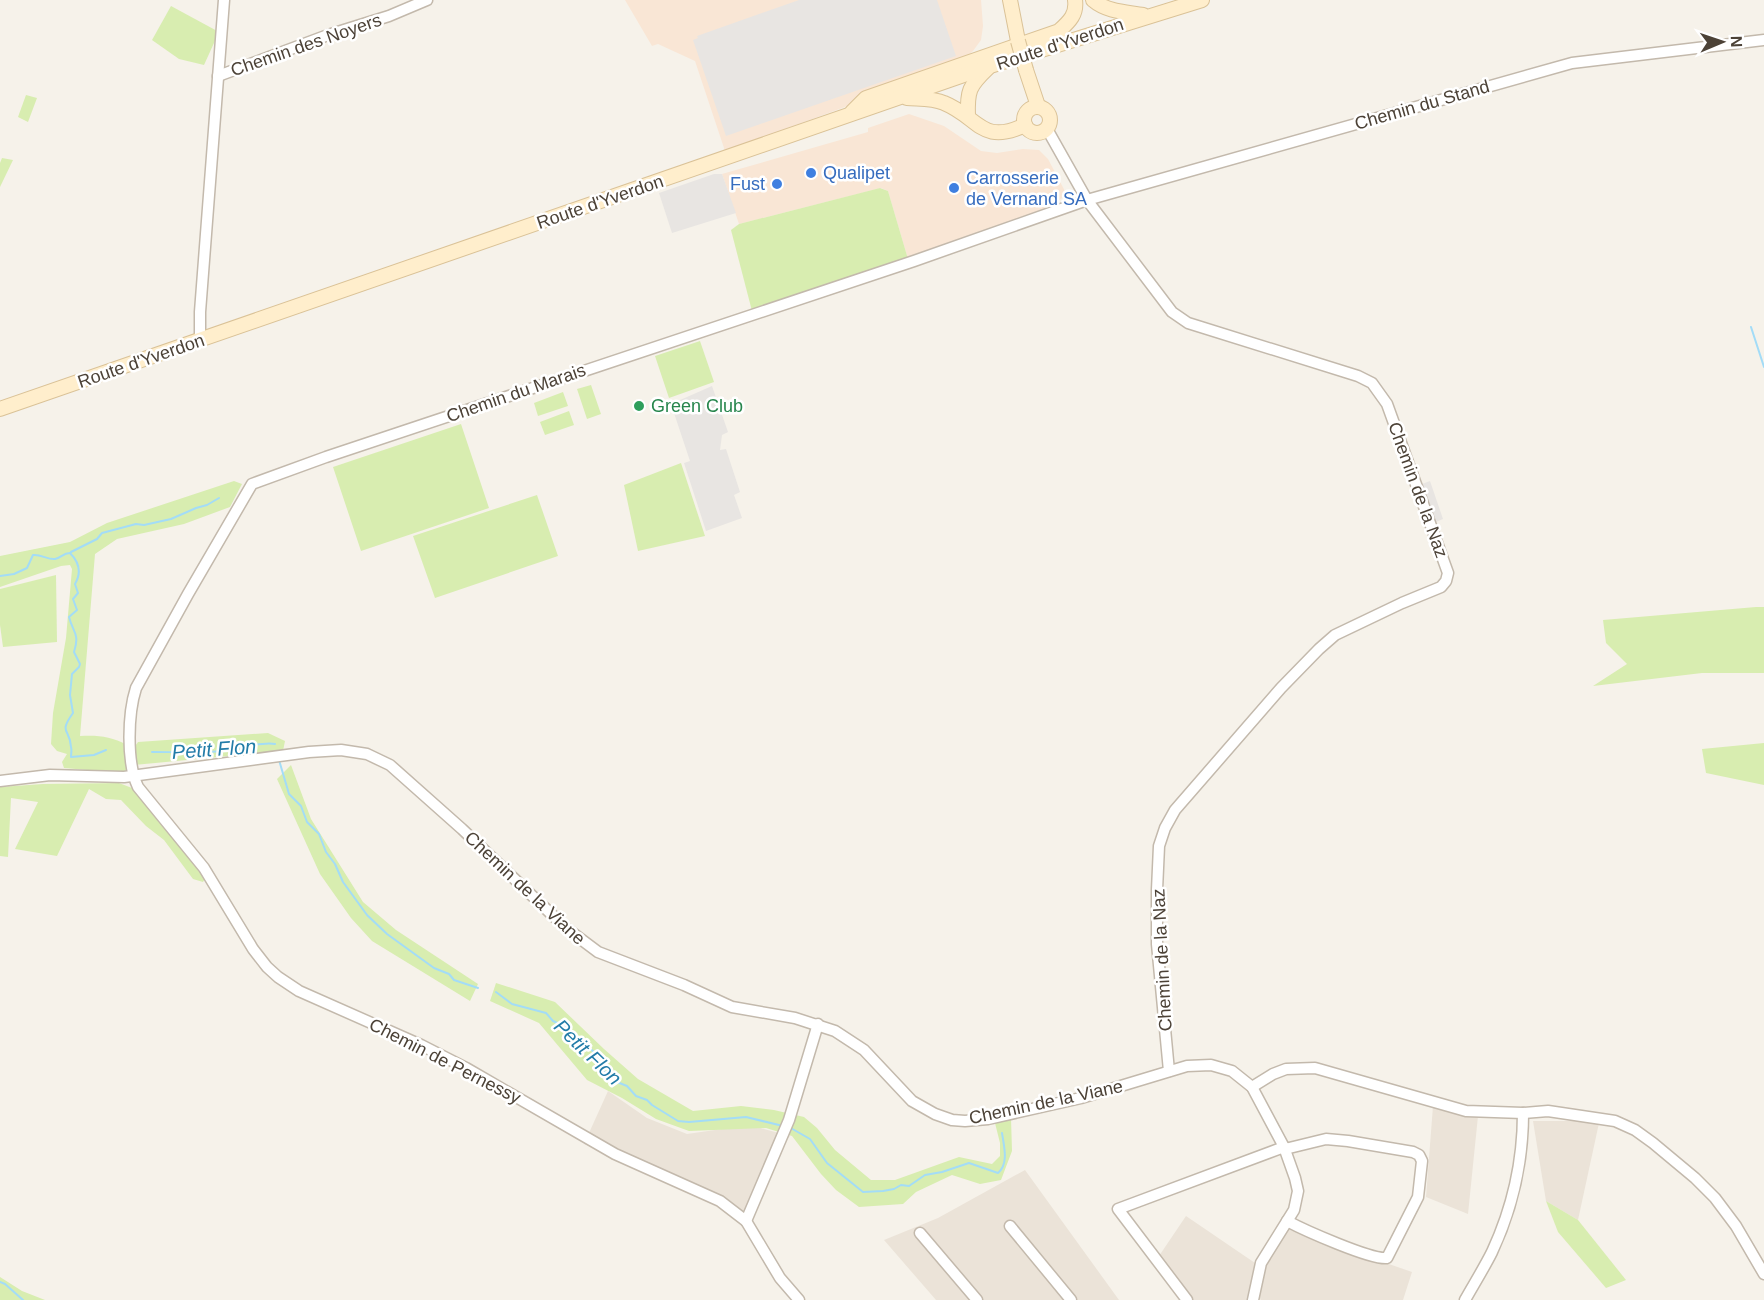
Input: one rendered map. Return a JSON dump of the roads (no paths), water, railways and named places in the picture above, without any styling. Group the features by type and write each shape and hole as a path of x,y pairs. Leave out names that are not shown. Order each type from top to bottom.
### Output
{"main road":[{"path":"1010,0 1018,41 1038,106"},
{"path":"850,114 866,98 1059,31 1069,22 1076,10 1075,0"},
{"path":"1093,0 1100,6 1118,11 1148,15"},
{"name":"Route d'Yverdon","path":"0,409 990,66 1202,0"},
{"path":"968,116 967,94 973,83 990,66"},
{"path":"899,98 931,99 944,103 968,116 986,131 995,133 1025,125"},
{"path":"1038,106 1046,109 1051,117 1047,129 1035,133 1025,125 1026,112 1038,106"}],"street":[{"path":"200,341 200,312 224,0"},
{"name":"Chemin des Noyers","path":"218,76 328,35 389,16 427,0"},
{"name":"Chemin du Stand","path":"1087,200 1561,66 1764,40"},
{"name":"Chemin de la Naz","path":"1047,129 1087,200 1172,312 1181,319 1220,333 1358,376 1372,383 1387,404 1448,573 1441,587 1401,603 1335,635 1281,688 1175,810 1165,828 1159,846 1157,944 1169,1071"},
{"name":"Chemin du Marais","path":"133,775 129,719 136,688 252,484 914,261 1087,200"},
{"name":"Chemin de la Viane","path":"0,781 50,775 124,777 309,752 341,750 367,754 390,765 462,828 566,928 588,946 732,1007 818,1024 835,1031 864,1050 912,1101 934,1114 952,1120 988,1119 1081,1098 1187,1066 1210,1065 1232,1071 1252,1087 1284,1148 1298,1191 1297,1202 1261,1263 1253,1300"},
{"name":"Chemin de Pernessy","path":"133,775 138,787 204,868 253,950 278,977 299,991 393,1032 466,1068 615,1154 720,1202 746,1221 780,1278 800,1300"},
{"path":"746,1221 789,1120 818,1024"},
{"path":"1252,1087 1286,1069 1315,1068 1466,1111 1548,1112 1615,1120 1635,1130 1673,1158 1715,1198 1736,1226 1764,1274"},
{"path":"1464,1300 1492,1252 1511,1199 1519,1161 1523,1113"},
{"path":"1187,1300 1118,1209 1284,1148 1314,1141 1336,1140 1413,1152 1419,1155 1422,1161 1418,1197 1386,1258 1380,1259 1287,1221"},
{"path":"1010,1226 1071,1300"},
{"path":"920,1233 977,1300"}],"waterway":[{"path":"1751,327 1764,367"},
{"path":"71,552 97,539 102,533 136,524 144,525 171,519 219,498"},
{"name":"Petit Flon","path":"0,576 14,574 27,568 33,555 55,559 70,553 76,560 79,571 75,584 78,593 73,599 77,610 69,617 76,637 74,652 80,664 72,674 70,695 73,713 66,724 66,731 70,741 71,757 94,755 106,750"},
{"name":"Petit Flon","path":"152,752 215,752 257,744 275,744"},
{"name":"Petit Flon","path":"279,760 289,794 301,806 307,822 319,834 343,882 367,915 387,934 434,968 449,974 454,980 478,988"},
{"name":"Petit Flon","path":"496,992 512,1004 546,1013 553,1021 568,1028 597,1055 602,1069 612,1080 627,1086 636,1096 647,1100 678,1121 746,1117 783,1126"},
{"name":"Petit Flon","path":"789,1127 810,1139 827,1163 863,1192 894,1189 901,1185 909,1186 925,1175 969,1163 998,1173 1005,1160 1002,1133"},
{"path":"0,1282 23,1300"}],"place":[{"name":"Qualipet","path":"811,173"},
{"name":"Fust","path":"777,184"},
{"name":"Carrosserie de Vernand SA","path":"954,188"},
{"name":"Green Club","path":"639,406"}]}
